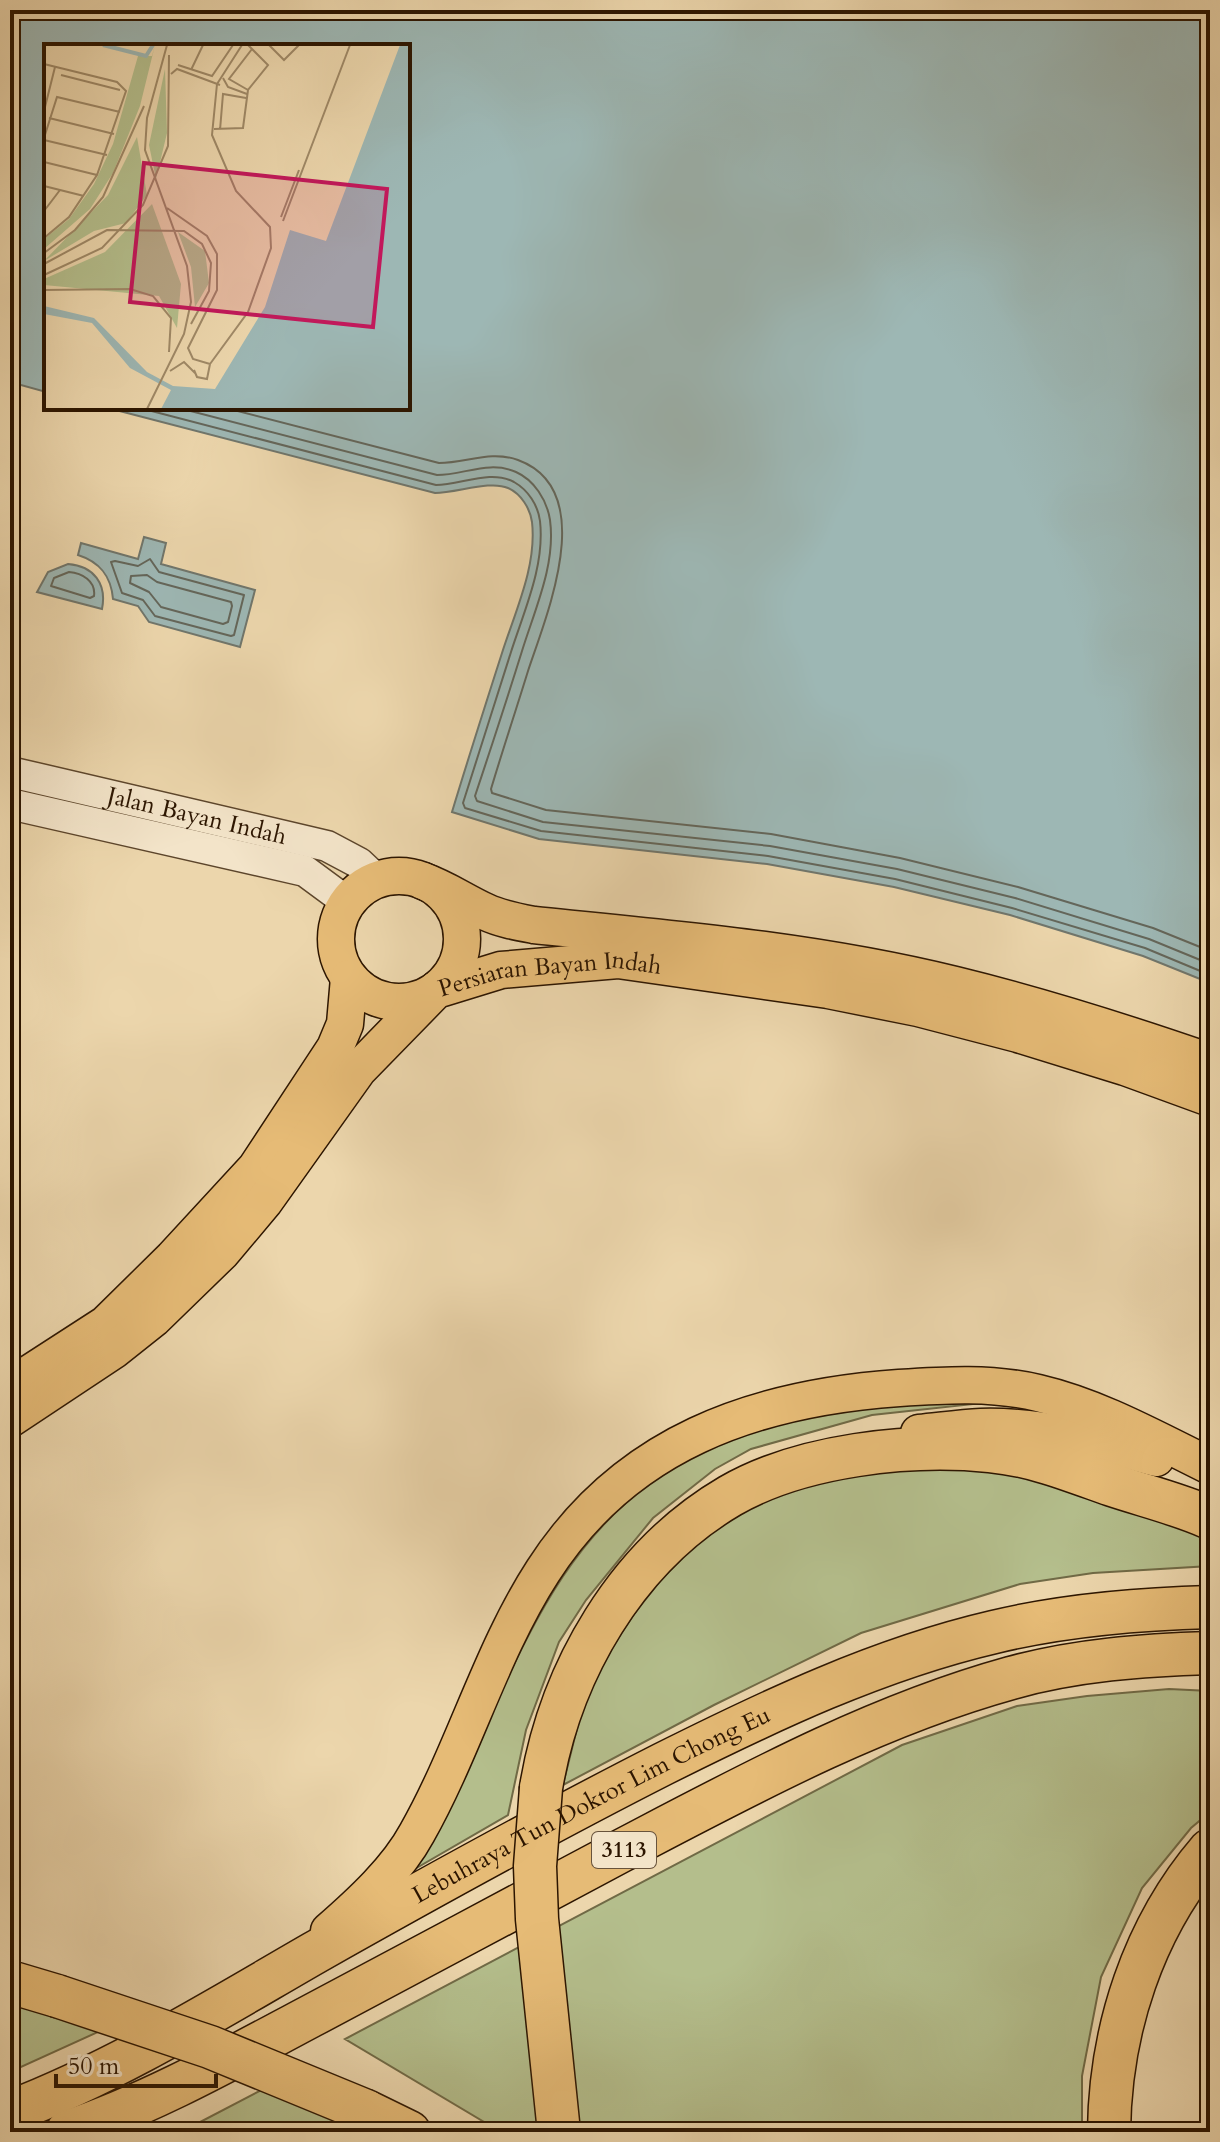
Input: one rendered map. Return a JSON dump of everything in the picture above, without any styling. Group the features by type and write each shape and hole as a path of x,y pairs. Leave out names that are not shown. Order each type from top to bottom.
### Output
{"highway":[{"path":"559,2132 537,1919 535,1866 541,1788 553,1732 563,1703 599,1629 622,1596 671,1542 716,1505 748,1487 808,1465 848,1457 942,1448 992,1451 1064,1467 1210,1518"},
{"name":"Lebuhraya Tun Doktor Lim Chong Eu","path":"10,2112 126,2060 583,1805 734,1729 856,1676 913,1655 995,1631 1125,1611 1210,1607"},
{"name":"3113","path":"67,2132 94,2123 214,2068 702,1808 848,1737 912,1711 1013,1677 1101,1661 1210,1653"},
{"path":"1109,2132 1121,2034 1132,1988 1148,1944 1169,1904 1210,1850"},
{"path":"10,1982 210,2047 366,2111 409,2132"}],"main road":[{"path":"408,876 423,881 439,890 452,905 460,922 462,941 458,960 449,977 436,990 419,999 400,1002 381,1000 363,991 349,978 339,961 336,941 338,921 347,902 376,879 408,876"},
{"name":"Persiaran Bayan Indah","path":"423,881 508,920 722,944 939,982 1117,1030 1210,1062"},
{"name":"Persiaran Bayan Indah","path":"10,1419 114,1350 143,1327 222,1252 264,1202 358,1070 436,990 501,970 577,961 618,960 736,976 918,1008 1018,1034 1125,1067 1210,1098"},
{"path":"10,1386 106,1324 173,1258 256,1168 335,1048 345,1024 349,978"},
{"path":"279,1973 368,1898 417,1835 514,1624 542,1571 573,1530 606,1496 645,1464 685,1439 767,1409 819,1397 931,1386 997,1386 1041,1393 1115,1420 1210,1466"},
{"path":"748,1487 804,1460 840,1447 887,1436 983,1427 1090,1439 1210,1474"}],"street":[{"name":"Jalan Bayan Indah","path":"10,772 327,846 359,863 376,879"},
{"name":"Jalan Bayan Indah","path":"10,804 305,871 347,902"}],"green space":[{"path":"982,1400 983,1403 872,1415 751,1449 715,1469 653,1518 586,1600 559,1642 526,1730 508,1815 413,1870 543,1609 583,1549 635,1495 697,1449 741,1432 843,1411"},
{"path":"914,1463 1038,1474 1210,1537 1210,1566 1093,1573 1020,1584 861,1633 714,1705 563,1785 582,1708 598,1669 634,1614 690,1550 739,1511 817,1481"},
{"path":"1169,1689 1210,1691 1210,1812 1191,1828 1142,1888 1101,1977 1082,2076 1082,2132 501,2132 345,2039 902,1745 1017,1706"},
{"path":"10,1995 122,2021 10,2072"},
{"path":"269,2086 377,2132 181,2132"}],"water":[{"path":"10,10 1210,10 1210,983 1143,956 1010,915 894,887 767,864 539,839 452,812 528,572 532,522 521,498 508,488 492,485 435,493 116,410 410,410 410,44 44,44 44,391 10,382"},
{"path":"144,537 166,543 161,564 255,590 240,647 149,622 138,606 113,599 110,583 103,571 78,555 81,543 138,559"},
{"path":"68,564 85,568 97,578 102,592 102,609 37,592 48,572"}]}
